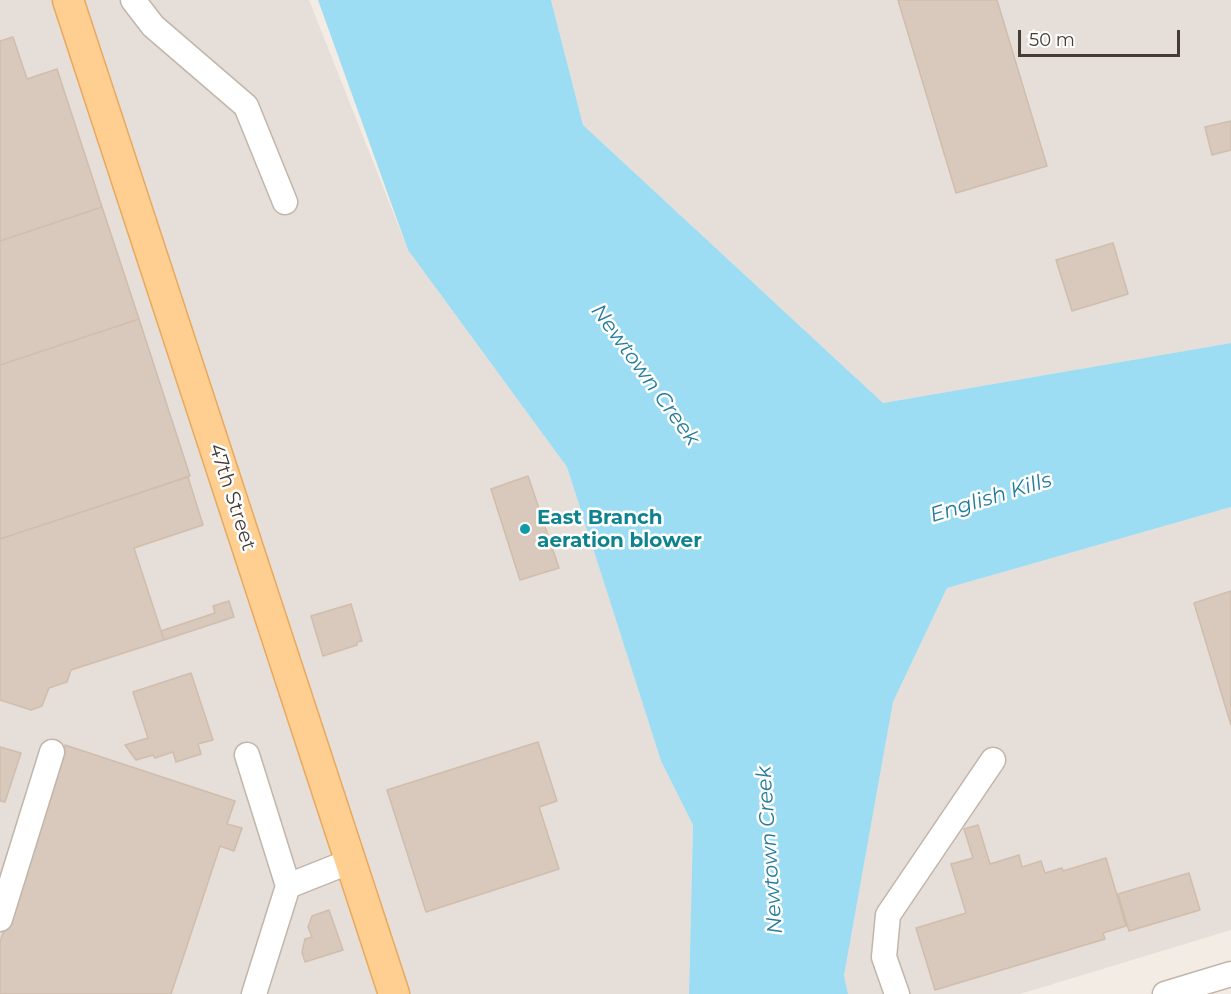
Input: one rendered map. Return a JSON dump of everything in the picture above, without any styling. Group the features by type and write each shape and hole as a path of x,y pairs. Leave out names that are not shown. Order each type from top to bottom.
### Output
{"main road":[{"name":"47th Street","path":"68,0 394,994"}],"street":[{"path":"133,0 153,26 246,106 285,202"},
{"path":"0,919 52,752"},
{"path":"247,755 288,886 254,994"},
{"path":"897,994 884,957 888,915 993,760"},
{"path":"288,886 351,861"},
{"path":"1165,994 1231,974"}],"shaded area":[{"path":"0,0 309,0 408,250 567,467 661,761 693,825 689,994 0,994"},
{"path":"551,0 1231,0 1231,343 883,403 583,125"},
{"path":"1231,507 1231,930 1020,994 848,994 844,976 893,702 947,588"}],"water":[{"path":"318,0 551,0 583,125 883,403 1231,343 1231,507 947,588 893,702 844,976 848,994 689,994 693,825 661,761 567,467 408,250"}],"building":[{"path":"898,0 997,0 1047,166 956,193"},
{"path":"13,37 27,79 57,69 102,207 0,241 0,41"},
{"path":"1231,121 1231,150 1212,155 1205,127"},
{"path":"102,207 139,319 0,365 0,241"},
{"path":"1113,243 1128,294 1072,311 1056,260"},
{"path":"139,319 190,476 0,539 0,365"},
{"name":"East Branch aeration blower","path":"528,476 559,568 520,580 491,489"},
{"path":"188,477 203,525 134,548 164,640 71,670 67,682 49,688 42,706 31,710 0,700 0,539"},
{"path":"1231,591 1231,725 1194,603"},
{"path":"229,601 234,617 164,640 161,631 215,613 213,606"},
{"path":"351,604 362,641 357,642 357,645 323,656 311,616"},
{"path":"191,673 213,740 198,744 201,754 176,762 173,752 155,758 153,755 136,760 125,745 148,738 133,692"},
{"path":"538,742 557,801 539,807 559,869 426,912 387,790"},
{"path":"65,745 235,801 227,824 242,828 234,851 220,846 171,994 0,994 0,942"},
{"path":"0,747 21,753 5,802 0,801"},
{"path":"978,825 990,864 1019,855 1022,867 1041,861 1045,873 1062,868 1063,871 1106,858 1126,926 1103,933 1105,939 935,990 916,928 966,913 951,864 973,858 964,829"},
{"path":"1189,873 1200,910 1129,931 1118,894"},
{"path":"329,910 343,950 305,962 302,952 305,939 312,937 308,927 312,916"}],"place":[{"name":"East Branch aeration blower","path":"525,529"}],"water label":[{"name":"Newtown Creek","path":"645,375"},
{"name":"English Kills","path":"991,498"},
{"name":"Newtown Creek","path":"770,850"}]}
